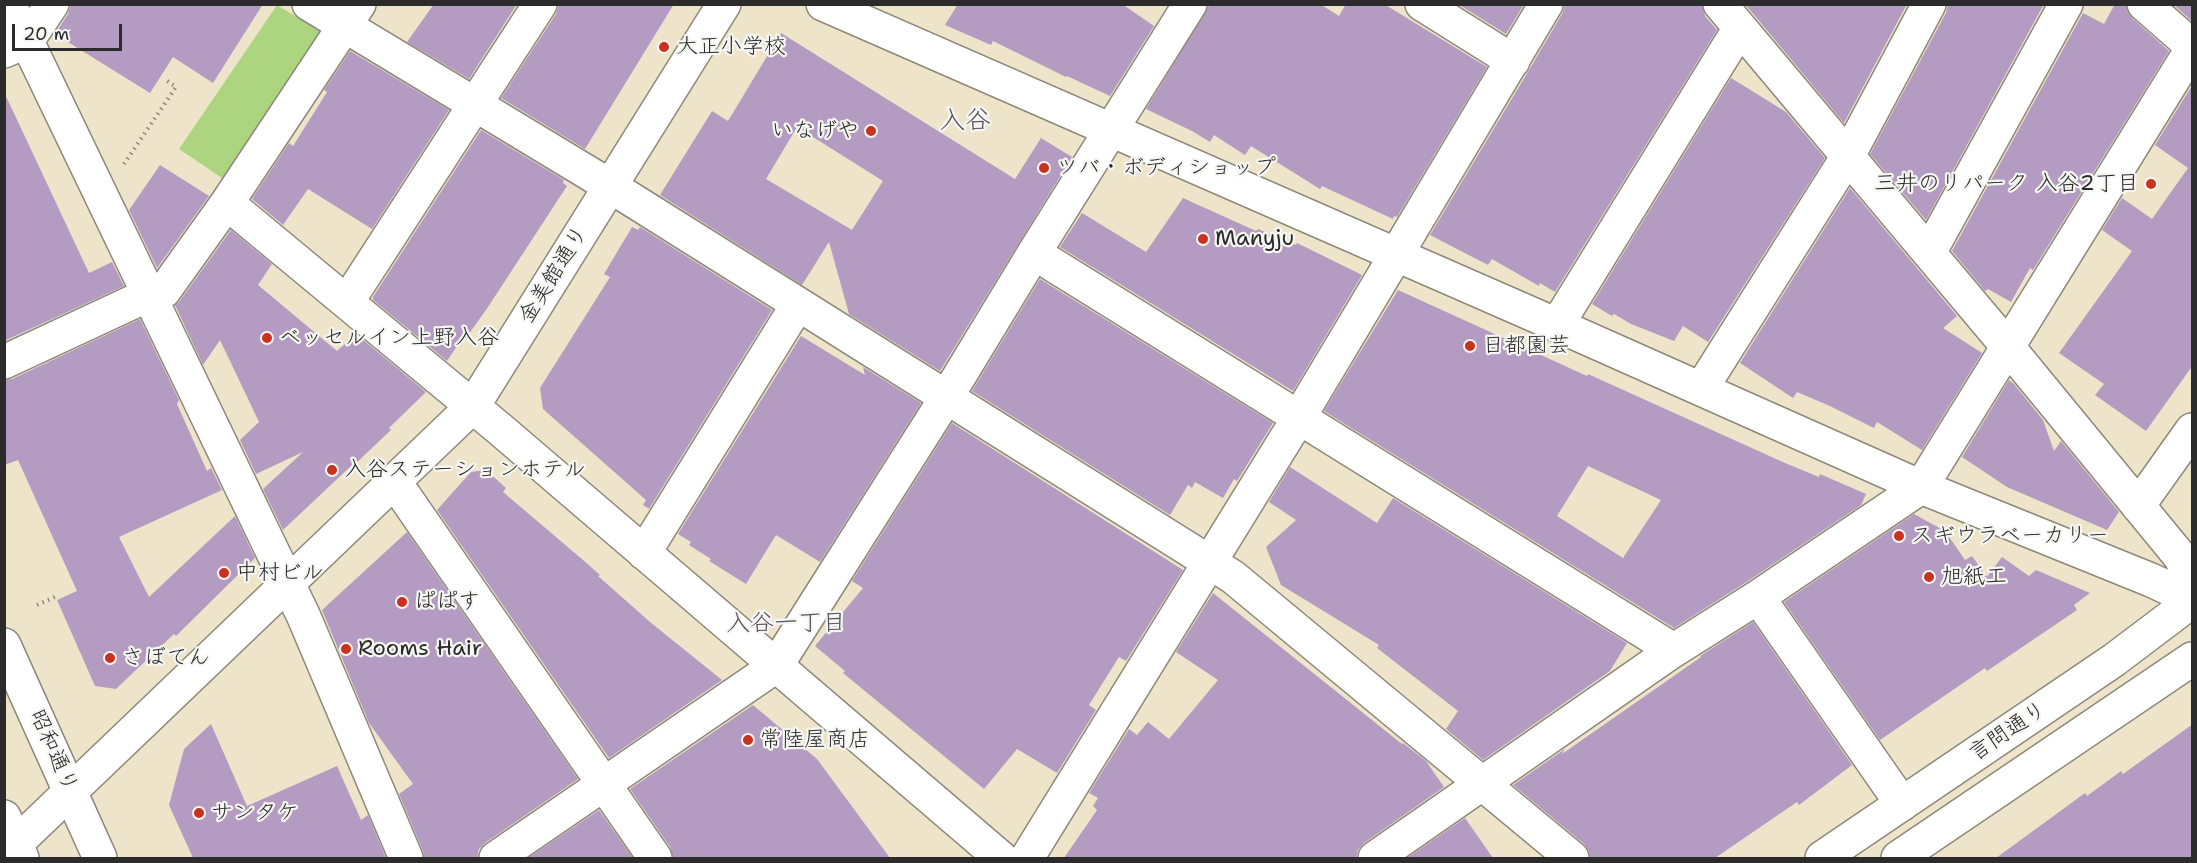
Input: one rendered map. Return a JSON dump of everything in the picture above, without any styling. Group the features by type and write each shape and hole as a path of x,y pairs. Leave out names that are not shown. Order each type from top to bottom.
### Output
{"main road":[{"path":"9,4 16,46 101,197 288,583 406,858"},
{"path":"16,46 52,4"},
{"path":"309,4 351,16 475,105 610,186 1233,577 1572,858"},
{"path":"347,302 540,4"},
{"name":"金美館通り","path":"12,844 71,791 472,406 724,4"},
{"path":"823,4 1557,325 1922,488 2193,600"},
{"path":"1422,4 1513,61"},
{"path":"1027,858 1298,419 1546,4"},
{"path":"1701,389 1848,156 1929,4"},
{"path":"1929,253 2066,4"},
{"path":"1375,858 1671,652 1922,488 2193,47 2144,4"},
{"path":"496,858 776,666 1112,130 1176,9"},
{"path":"4,362 148,295 164,291 227,203 351,16"},
{"path":"1557,325 1730,16 2008,347 2182,559 2193,594"},
{"path":"227,203 472,406 1001,858"},
{"path":"1034,253 1667,646 1671,652"},
{"path":"644,553 798,304"},
{"path":"2138,506 2193,430"},
{"path":"394,482 655,858"},
{"path":"1758,597 1902,804"},
{"name":"言問通り","path":"1822,858 2114,660 2193,600"},
{"name":"昭和通り","path":"4,645 100,858"},
{"name":"言問通り","path":"1898,858 2193,659"}],"path":[{"path":"101,197 176,87 166,80"},
{"path":"37,605 57,596"}],"green space":[{"path":"277,5 321,32 222,178 179,149"}],"building":[{"path":"71,4 263,4 213,83 173,57 150,93 55,34 68,14"},
{"path":"434,4 517,4 469,79 407,42"},
{"path":"559,4 674,4 585,149 501,98 556,14"},
{"path":"958,4 1122,4 1154,26 1110,96 993,41 991,45 945,25"},
{"path":"1210,4 1320,4 1339,16 1346,4 1384,4 1487,67 1397,217 1394,216 1393,219 1322,186 1320,189 1251,146 1245,155 1214,135 1210,142 1146,109"},
{"path":"1458,4 1524,4 1506,34"},
{"path":"1565,4 1702,4 1705,16 1717,30 1555,292 1540,283 1539,286 1492,259 1488,265 1430,235 1562,14"},
{"path":"1745,4 1907,4 1844,123"},
{"path":"1948,4 2044,4 1926,220 1870,154 1946,13"},
{"path":"2115,4 2126,4 2127,11 2132,18 2169,51 2033,270 2030,268 2011,302 1988,289 1985,291 1952,251 2083,13 2104,24"},
{"path":"2173,4 2193,4 2193,22"},
{"path":"781,33 1015,179 1041,138 1072,157 940,371 849,314 829,242 802,285 660,195 712,111 728,121","holes":["797,127 883,181 852,230 766,179"]},
{"path":"350,51 449,110 372,229 308,189 283,225 252,199 289,143 293,146 327,92 324,90"},
{"path":"1731,78 1786,112 1825,158 1708,342 1683,326 1674,341 1631,324 1614,314 1612,316 1592,304"},
{"path":"2193,84 2193,365 2146,431 2095,395 2104,384 2059,353 2132,251 2102,230 2122,198 2152,219 2188,168 2155,145"},
{"path":"4,92 89,273 112,262 124,286 4,341"},
{"path":"481,130 564,180 563,183 567,186 488,307 447,361 373,300 373,297"},
{"path":"160,165 209,196 157,268 129,210"},
{"path":"1850,188 1957,316 1943,328 1982,353 1922,450 1877,422 1874,428 1797,392 1793,398 1740,363"},
{"path":"1183,198 1256,231 1258,229 1296,245 1297,243 1362,275 1293,391 1060,247 1082,213 1146,252"},
{"path":"632,227 638,230 640,227 772,310 649,509 643,505 646,500 543,409 540,388 610,277 604,274"},
{"path":"231,230 272,264 258,285 337,351 356,334 426,392 389,428 391,430 283,530 263,489 303,452 256,474 240,440 259,422 220,340 203,365 175,305"},
{"path":"1040,279 1273,423 1237,481 1234,479 1223,498 1195,482 1192,488 1188,485 1170,515 972,391"},
{"path":"1398,290 1785,463 1819,477 1820,474 1866,494 1861,505 1674,628 1324,411","holes":["1588,466 1661,500 1623,558 1557,516"]},
{"path":"140,319 179,400 177,404 207,471 211,468 222,490 119,537 149,597 235,516 255,558 176,636 174,634 116,689 95,686 57,600 77,591 18,460 4,465 4,380 12,379"},
{"path":"801,336 865,375 863,367 921,403 820,562 776,535 746,584 709,561 711,559 689,545 691,542 678,534"},
{"path":"2009,380 2043,420 2054,451 2061,441 2119,512 2107,530 2007,487 1962,457"},
{"path":"952,423 1183,570 1126,661 1119,657 1089,705 1096,710 1057,773 1017,749 984,789 843,673 845,671 815,646 863,588 852,581"},
{"path":"1290,467 1377,523 1393,498 1627,643 1610,671 1483,760 1446,729 1458,711 1377,648 1379,645 1281,585 1266,547 1296,520 1269,502"},
{"path":"486,470 506,488 503,492 600,575 598,576 650,622 722,680 609,758 437,510 471,472"},
{"path":"1914,514 1945,531 1965,560 1972,556 1987,577 2002,557 2029,576 2036,570 2090,593 2074,605 2077,610 1987,671 1985,668 1880,740 1784,602"},
{"path":"407,532 578,779 485,843 479,849 477,858 424,858 399,794 413,784 369,723 322,610"},
{"path":"1213,593 1426,761 1444,787 1364,843 1358,850 1356,858 1064,858 1097,810 1093,806 1098,798 1089,793 1129,729 1137,735 1148,722 1169,739 1218,680 1176,652"},
{"path":"1753,622 1852,765 1799,805 1797,802 1715,858 1590,858 1589,851 1584,844 1513,785 1565,749 1562,754 1700,656"},
{"path":"753,705 817,759 890,858 673,858 670,847 630,789"},
{"path":"211,724 247,806 337,766 361,820 368,815 386,858 193,858 169,805 184,749"},
{"path":"2193,724 2193,858 1996,858 2085,793 2087,796 2121,771 2123,774"},
{"path":"599,810 633,858 528,858"},
{"path":"1465,818 1493,858 1407,858"}],"place":[{"name":"大正小学校","path":"664,47"},
{"name":"いなげや","path":"871,131"},
{"name":"ツバ・ボディショップ","path":"1044,168"},
{"name":"三井のリパーク 入谷2丁目","path":"2151,184"},
{"name":"Manyju","path":"1203,239"},
{"name":"ベッセルイン上野入谷","path":"267,338"},
{"name":"日都園芸","path":"1470,346"},
{"name":"入谷ステーションホテル","path":"332,470"},
{"name":"スギウラベーカリー","path":"1899,536"},
{"name":"中村ビル","path":"224,573"},
{"name":"旭紙工","path":"1929,577"},
{"name":"ぱぱす","path":"402,602"},
{"name":"Rooms Hair","path":"346,649"},
{"name":"さぼてん","path":"110,658"},
{"name":"常陸屋商店","path":"748,740"},
{"name":"サンタケ","path":"199,813"}],"district":[{"name":"入谷","path":"965,121"},
{"name":"入谷一丁目","path":"786,624"}]}
